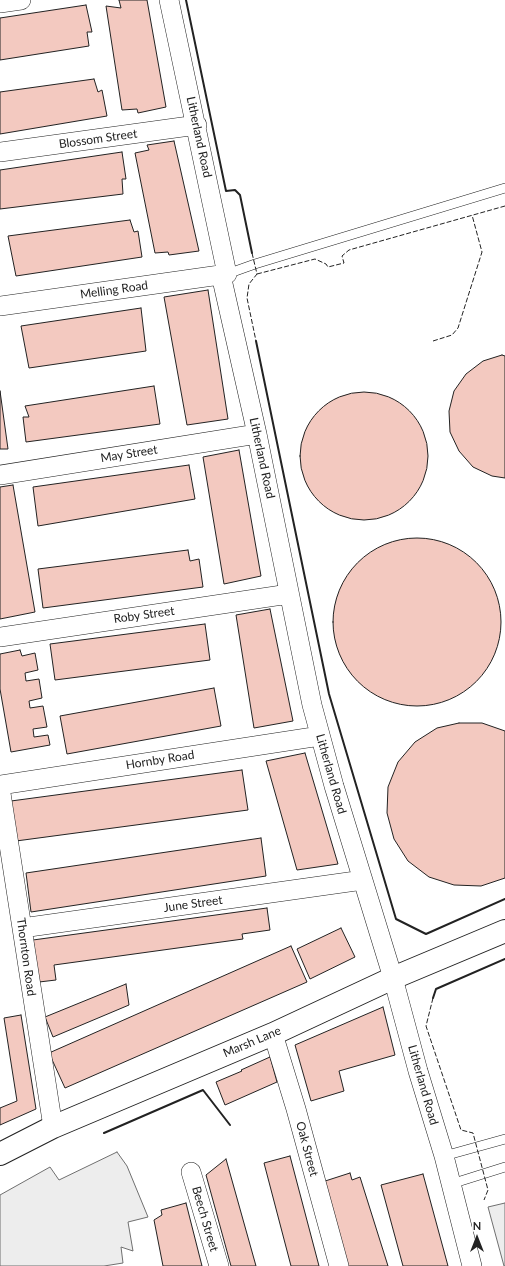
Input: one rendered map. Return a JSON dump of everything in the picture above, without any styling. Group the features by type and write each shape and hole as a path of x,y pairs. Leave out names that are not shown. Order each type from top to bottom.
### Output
{"main road":[{"name":"Marsh Lane","path":"0,1154 53,1127 273,1034 393,978 505,931"}],"street":[{"path":"0,3 21,0"},
{"name":"Litherland Road","path":"169,0 196,125 242,368 257,434 312,705 334,786 393,978 418,1071 444,1156 472,1266"},
{"name":"Blossom Street","path":"0,152 196,125"},
{"name":"Melling Road","path":"0,306 224,274"},
{"name":"May Street","path":"0,475 257,434"},
{"name":"Roby Street","path":"0,637 289,594"},
{"name":"Hornby Road","path":"0,786 320,736"},
{"name":"Thornton Road","path":"0,786 53,1127"},
{"name":"June Street","path":"22,928 363,880"},
{"name":"Oak Street","path":"273,1034 296,1109 339,1266"},
{"name":"Beech Street","path":"191,1172 219,1266"}],"lane":[{"path":"224,274 505,188"},
{"path":"444,1156 505,1139"},
{"path":"451,1184 505,1167"}],"shaded area":[{"path":"117,1152 127,1166 148,1217 128,1222 133,1251 121,1247 123,1263 104,1266 0,1266 0,1195 50,1167 59,1180"},
{"path":"505,1203 505,1266 504,1266 488,1207"}],"building":[{"path":"119,0 147,0 166,107 138,113 137,109 122,110 106,6 121,8"},
{"path":"86,5 92,32 87,32 89,46 0,60 0,18"},
{"path":"94,79 98,92 102,90 107,116 0,134 0,92"},
{"path":"174,141 199,251 169,255 168,252 155,253 135,153 149,150 147,145"},
{"path":"122,152 126,179 122,179 123,194 0,209 0,170"},
{"path":"130,220 134,232 138,231 142,257 16,276 8,236"},
{"path":"208,290 228,419 187,425 164,297"},
{"path":"141,308 146,351 29,368 21,326"},
{"path":"502,355 505,356 505,478 492,476 473,467 459,451 450,432 449,411 454,391 466,374 483,361"},
{"path":"154,386 160,424 26,442 23,417 29,417 25,406"},
{"path":"0,391 8,449 0,449"},
{"path":"364,392 388,397 409,411 423,432 428,456 423,480 409,501 388,515 364,520 340,515 319,501 305,480 300,456 305,432 319,411 340,397"},
{"path":"239,450 261,576 224,584 203,457"},
{"path":"189,465 195,499 38,526 33,487"},
{"path":"13,485 35,612 0,619 0,487"},
{"path":"409,538 425,538 441,541 457,548 470,557 482,569 491,582 498,598 501,622 500,638 495,654 487,669 470,687 457,696 441,703 425,706 409,706 393,703 370,692 347,669 336,646 333,630 333,614 336,598 347,575 370,552 393,541"},
{"path":"188,550 190,561 199,559 203,587 43,608 38,569"},
{"path":"270,609 293,721 254,728 236,615"},
{"path":"205,624 210,660 55,680 50,644"},
{"path":"20,650 22,656 35,653 38,670 25,673 26,681 39,679 42,698 29,701 30,708 43,706 47,727 33,729 34,737 48,735 50,745 11,752 0,689 0,654"},
{"path":"214,688 221,726 67,754 60,716"},
{"path":"459,723 482,723 505,731 505,878 481,886 454,885 429,877 408,861 394,839 387,813 388,787 398,762 415,742 437,728"},
{"path":"305,753 338,864 297,870 266,761"},
{"path":"242,770 248,810 16,841 11,801"},
{"path":"261,838 266,876 31,912 26,873"},
{"path":"267,908 270,930 242,934 243,939 54,965 56,980 39,982 33,940"},
{"path":"341,928 355,957 310,979 297,949"},
{"path":"291,946 307,982 65,1088 49,1053"},
{"path":"126,984 129,1005 53,1037 45,1017"},
{"path":"383,1007 395,1055 339,1071 344,1091 311,1101 295,1045"},
{"path":"21,1015 36,1109 0,1125 0,1108 17,1101 4,1018"},
{"path":"270,1057 277,1082 225,1105 216,1082"},
{"path":"290,1156 319,1266 291,1266 264,1163"},
{"path":"226,1159 256,1266 231,1266 206,1175"},
{"path":"350,1173 352,1180 360,1177 388,1266 346,1266 319,1183"},
{"path":"423,1174 448,1266 403,1266 381,1185"},
{"path":"186,1203 202,1266 163,1266 154,1220 162,1215 161,1210"}],"fence":[{"path":"257,274 315,259 326,264 328,267 344,263 342,256 349,250 505,206"},
{"path":"433,341 452,335 458,328 482,252 472,215"},
{"path":"252,253 257,274 249,284 247,298 256,341"},
{"path":"433,998 426,1026 461,1130 473,1133 488,1190 484,1200"}],"wall":[{"path":"186,0 226,191 235,190 240,195 252,253"},
{"path":"256,341 329,694 396,919 426,934 505,899"},
{"path":"433,998 436,989 505,959"},
{"path":"104,1133 203,1090 230,1125"}]}
